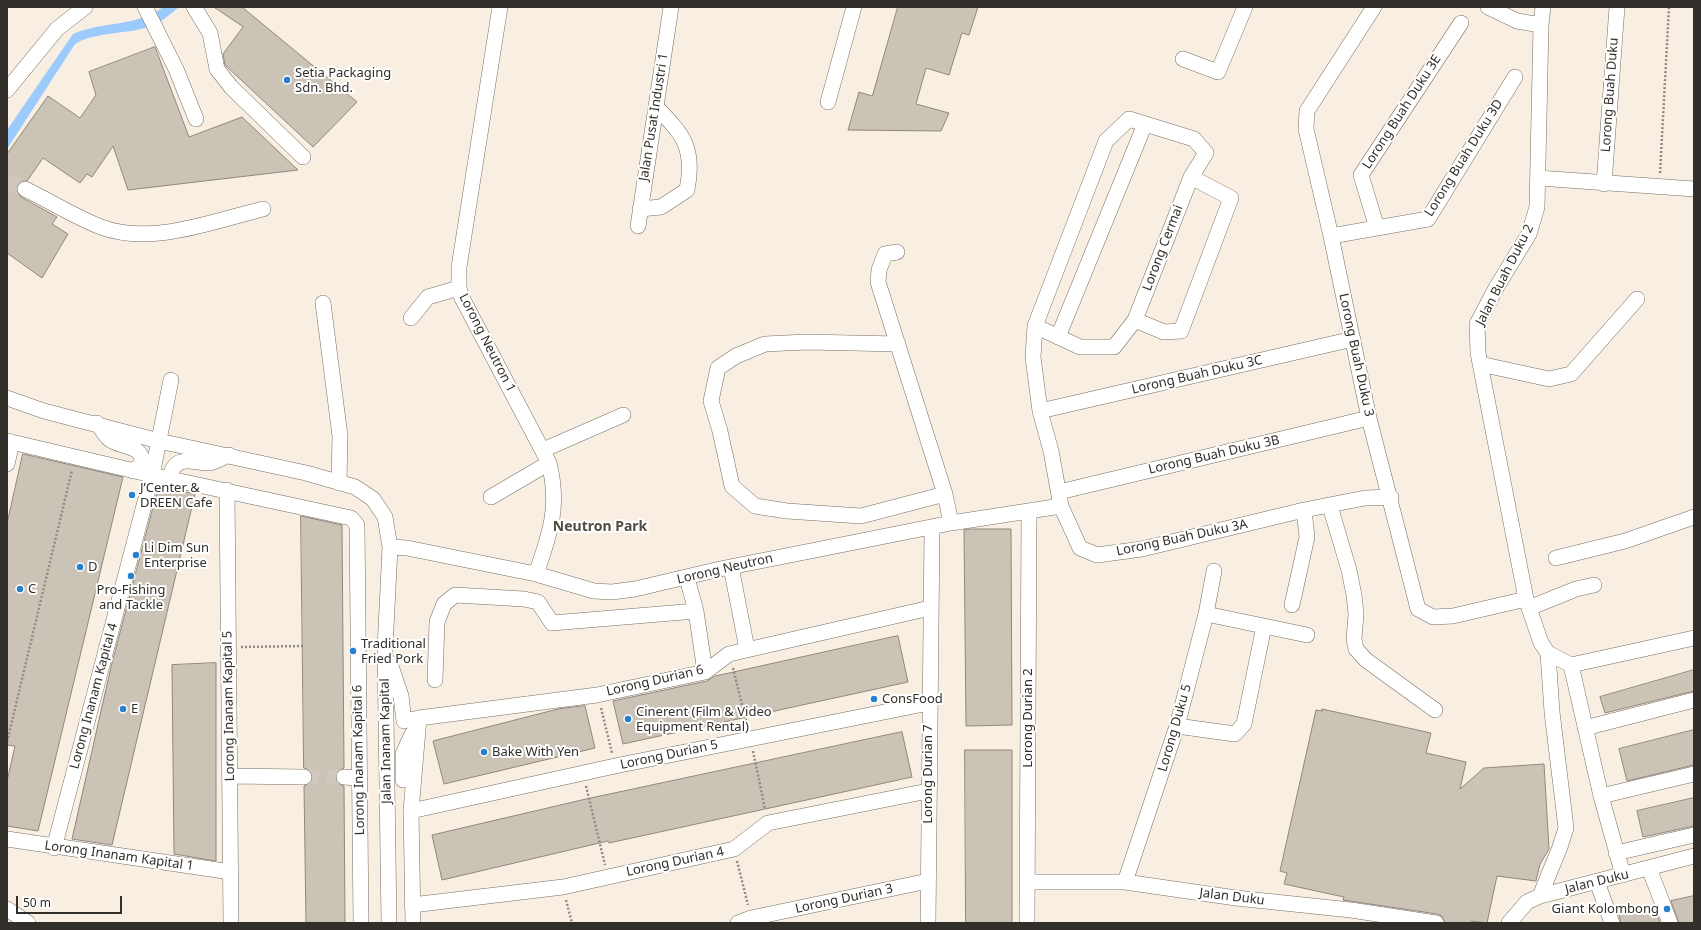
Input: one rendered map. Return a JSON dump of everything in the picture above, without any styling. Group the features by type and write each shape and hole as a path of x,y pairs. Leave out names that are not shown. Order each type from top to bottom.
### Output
{"street":[{"path":"7,90 12,73 57,29 69,12 85,7"},
{"path":"194,7 210,33 217,69 231,87 303,157"},
{"name":"Lorong Neutron 1","path":"500,7 459,267 459,288 462,298 546,456 554,489 552,525 536,574"},
{"name":"Jalan Pusat Industri 1","path":"638,226 671,7"},
{"path":"828,102 854,7"},
{"path":"1184,59 1218,72 1246,7"},
{"name":"Lorong Buah Duku 3","path":"1374,7 1306,111 1306,129 1331,236 1369,418 1391,497 1418,609 1433,617 1452,616 1527,604 1594,585"},
{"path":"1488,7 1517,21 1541,25"},
{"name":"Jalan Buah Duku 2","path":"1543,7 1541,25 1537,207 1529,234 1496,288 1477,324 1480,364 1527,604 1540,642 1548,653"},
{"name":"Lorong Buah Duku","path":"1604,184 1617,7"},
{"path":"146,10 176,69 196,119"},
{"name":"Lorong Buah Duku 3E","path":"1377,228 1361,174 1461,23"},
{"name":"Lorong Buah Duku 3D","path":"1331,236 1428,219 1515,77"},
{"path":"640,209 661,207 686,190 691,169 688,153 677,129 656,107"},
{"name":"Lorong Buah Duku 3A","path":"1145,124 1129,119 1106,141 1035,326 1033,357 1040,411 1060,499 1080,548 1097,555 1142,549 1304,510 1365,498 1391,497"},
{"path":"1035,326 1058,337 1145,124"},
{"name":"Lorong Cermai","path":"1058,337 1080,347 1114,347 1136,320 1191,177 1206,153 1194,139 1145,124"},
{"path":"1136,320 1164,332 1181,330 1231,198 1191,177"},
{"path":"1538,178 1604,184 1694,189"},
{"path":"25,189 102,228 132,233 161,234 263,209"},
{"path":"897,252 884,254 879,270 878,282 945,494 951,523"},
{"path":"411,318 428,297 459,288"},
{"path":"1480,364 1549,379 1571,374 1638,299"},
{"path":"322,303 340,436 339,482"},
{"name":"Lorong Buah Duku 3C","path":"1040,411 1353,339"},
{"path":"898,344 807,342 765,344 736,356 718,368 711,401 720,431 732,486 755,506 787,511 861,516 945,494"},
{"path":"152,475 171,380"},
{"name":"Jalan Inanam Kapital","path":"7,398 44,411 97,423 159,441 228,455 339,482 355,487 373,499 385,517 390,547 385,649 388,923"},
{"path":"491,497 546,456 623,415"},
{"name":"Lorong Buah Duku 3B","path":"1060,499 1369,418"},
{"path":"97,423 109,439 135,448 140,454 143,459 142,464 132,470"},
{"path":"7,464 10,442 170,479 227,490"},
{"path":"170,479 171,472 179,462 192,460 209,463 228,455"},
{"name":"Lorong Inanam Kapital 4","path":"54,848 152,475"},
{"name":"Lorong Inanam Kapital 6","path":"227,490 351,518 357,525 351,778 361,923"},
{"name":"Lorong Inanam Kapital 5","path":"227,490 231,776 231,923"},
{"name":"Lorong Neutron","path":"390,547 407,548 536,574 594,591 612,592 687,578 731,567 951,523 1029,512 1060,499"},
{"path":"1330,506 1349,570 1354,595 1356,614 1354,639 1356,649 1360,655 1435,710"},
{"path":"1292,605 1306,537 1304,510"},
{"name":"Lorong Durian 2","path":"1027,923 1029,512"},
{"path":"1556,558 1625,541 1694,516"},
{"name":"Lorong Durian 7","path":"928,923 928,791 932,528"},
{"path":"731,567 747,649"},
{"name":"Lorong Duku 5","path":"1125,882 1177,726 1206,614 1214,571"},
{"path":"687,578 696,612 705,672"},
{"path":"435,680 437,622 444,604 455,595 524,599 538,602 552,622 696,612"},
{"name":"Lorong Durian 6","path":"385,649 401,696 404,721 597,695 705,672 729,654 930,608"},
{"path":"1206,614 1307,635"},
{"path":"1177,726 1235,734 1244,724 1264,626"},
{"path":"1548,653 1570,664 1694,638"},
{"path":"1540,896 1566,828 1552,712 1548,653"},
{"path":"1570,664 1601,796 1623,875"},
{"path":"1585,728 1694,700"},
{"name":"Lorong Durian 5","path":"411,811 615,766 929,703"},
{"path":"413,923 411,811 419,718"},
{"path":"387,827 402,826 404,754 419,718"},
{"path":"1601,796 1694,774"},
{"path":"231,776 304,777"},
{"name":"Lorong Durian 4","path":"412,905 563,887 734,849 768,823 928,791"},
{"path":"1616,853 1694,835"},
{"name":"Lorong Inanam Kapital 1","path":"7,840 54,848 231,872"},
{"name":"Jalan Duku","path":"1509,923 1527,902 1540,896 1694,856"},
{"path":"1649,868 1670,923"},
{"name":"Lorong Durian 3","path":"745,920 928,881"},
{"name":"Jalan Duku","path":"1027,882 1125,882 1236,898 1352,910 1436,923"},
{"path":"1597,882 1612,923"},
{"path":"10,914 28,923"}],"path":[{"path":"1660,187 1669,7"},
{"path":"7,742 73,467"},
{"path":"228,647 303,646"},
{"path":"729,654 751,738 768,823"},
{"path":"597,695 615,766"},
{"path":"583,774 608,877"},
{"path":"734,849 745,920"},
{"path":"563,887 572,923"}],"water":[{"path":"163,7 179,7 161,21 148,27 91,37 75,44 7,149 7,130 73,34 96,27 142,18"}],"building":[{"name":"Setia Packaging Sdn. Bhd.","path":"214,7 242,7 357,102 313,147 225,65 223,54 243,27"},
{"path":"898,7 978,7 969,35 962,33 949,75 926,68 916,104 949,113 941,131 848,130 859,92 872,96"},
{"path":"155,47 189,137 242,117 298,170 128,190 113,146 92,177 87,174 80,183 43,158 27,181 20,182 16,189 21,197 57,217 52,224 68,234 42,278 7,253 7,154 48,96 80,118 96,95 89,72"},
{"path":"23,454 123,477 38,831 7,826 7,781 15,746 7,745 7,524"},
{"name":"E","path":"159,486 195,494 112,845 72,839 111,667"},
{"path":"301,516 342,525 344,768 337,772 335,777 339,784 344,786 345,923 306,923 304,786 311,782 313,777 309,770 304,768"},
{"path":"1011,529 1012,725 966,726 964,530"},
{"path":"898,636 908,682 623,744 613,701 707,681 715,676"},
{"path":"216,663 216,861 174,854 172,665"},
{"path":"1694,670 1694,691 1605,713 1600,697"},
{"path":"585,706 595,748 444,784 433,741 558,709"},
{"path":"1322,709 1431,733 1426,753 1466,762 1460,789 1484,768 1544,764 1549,849 1540,864 1536,881 1497,876 1487,923 1471,921 1470,923 1445,923 1442,916 1437,914 1343,900 1344,897 1284,884 1287,873 1280,871 1316,710 1322,711"},
{"path":"1694,730 1694,765 1627,781 1619,749"},
{"path":"902,732 912,777 609,843 608,841 442,880 432,835 586,799"},
{"path":"965,750 1012,750 1012,923 966,923"},
{"path":"1694,798 1694,826 1643,837 1637,811"},
{"path":"1694,896 1694,923 1679,923 1671,901"},
{"path":"1654,906 1660,923 1621,923 1619,915"}],"tunnel":[{"path":"7,181 25,189"},
{"path":"304,777 344,777"}],"place":[{"name":"Setia Packaging Sdn. Bhd.","path":"287,80"},
{"name":"J’Center & DREEN Cafe","path":"132,495"},
{"name":"Li Dim Sun Enterprise","path":"136,555"},
{"name":"D","path":"80,567"},
{"name":"Pro-Fishing and Tackle","path":"131,576"},
{"name":"C","path":"20,589"},
{"name":"Traditional Fried Pork","path":"353,651"},
{"name":"ConsFood","path":"874,699"},
{"name":"E","path":"123,709"},
{"name":"Cinerent (Film & Video Equipment Rental)","path":"628,719"},
{"name":"Bake With Yen","path":"484,752"},
{"name":"Giant Kolombong","path":"1667,909"}],"district":[{"name":"Neutron Park","path":"600,527"}]}
